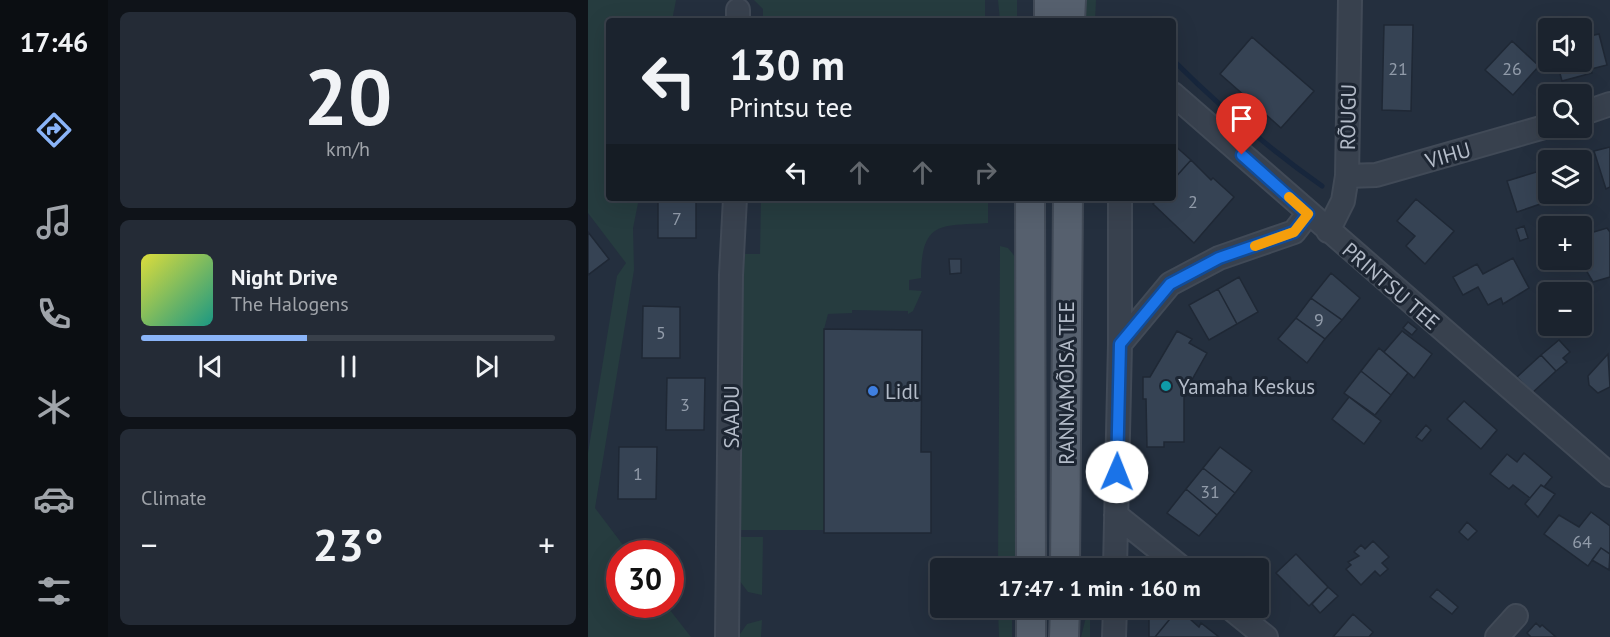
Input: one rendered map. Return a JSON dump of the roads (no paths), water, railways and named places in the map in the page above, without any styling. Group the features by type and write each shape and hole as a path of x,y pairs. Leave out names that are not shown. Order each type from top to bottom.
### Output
{"main road":[{"path":"1030,0 1030,18"},
{"path":"1048,18 1049,0"},
{"path":"1070,18 1071,0"},
{"name":"RANNAMÕISA TEE","path":"1030,201 1031,558"},
{"name":"RANNAMÕISA TEE","path":"1065,558 1068,201"},
{"path":"1031,618 1031,637"},
{"path":"1064,637 1065,618"}],"street":[{"name":"RÕUGU","path":"1328,231 1343,201 1347,176 1350,0"},
{"name":"PRINTSU TEE","path":"1176,97 1610,475"},
{"path":"1592,110 1610,104"},
{"name":"VIHU","path":"1347,176 1376,175 1538,129"},
{"name":"SAADU","path":"728,637 731,275 735,201"},
{"path":"1115,558 1120,344 1120,201"},
{"path":"1120,344 1170,284 1219,258 1294,232 1308,214"},
{"path":"1116,514 1170,558"},
{"path":"1497,637 1516,616"},
{"path":"1114,637 1115,618"},
{"path":"1242,618 1266,637"}],"waterway":[{"path":"1176,63 1245,126 1322,186"}],"place":[{"name":"Yamaha Keskus","path":"1166,386"},
{"name":"Lidl","path":"873,391"}]}
